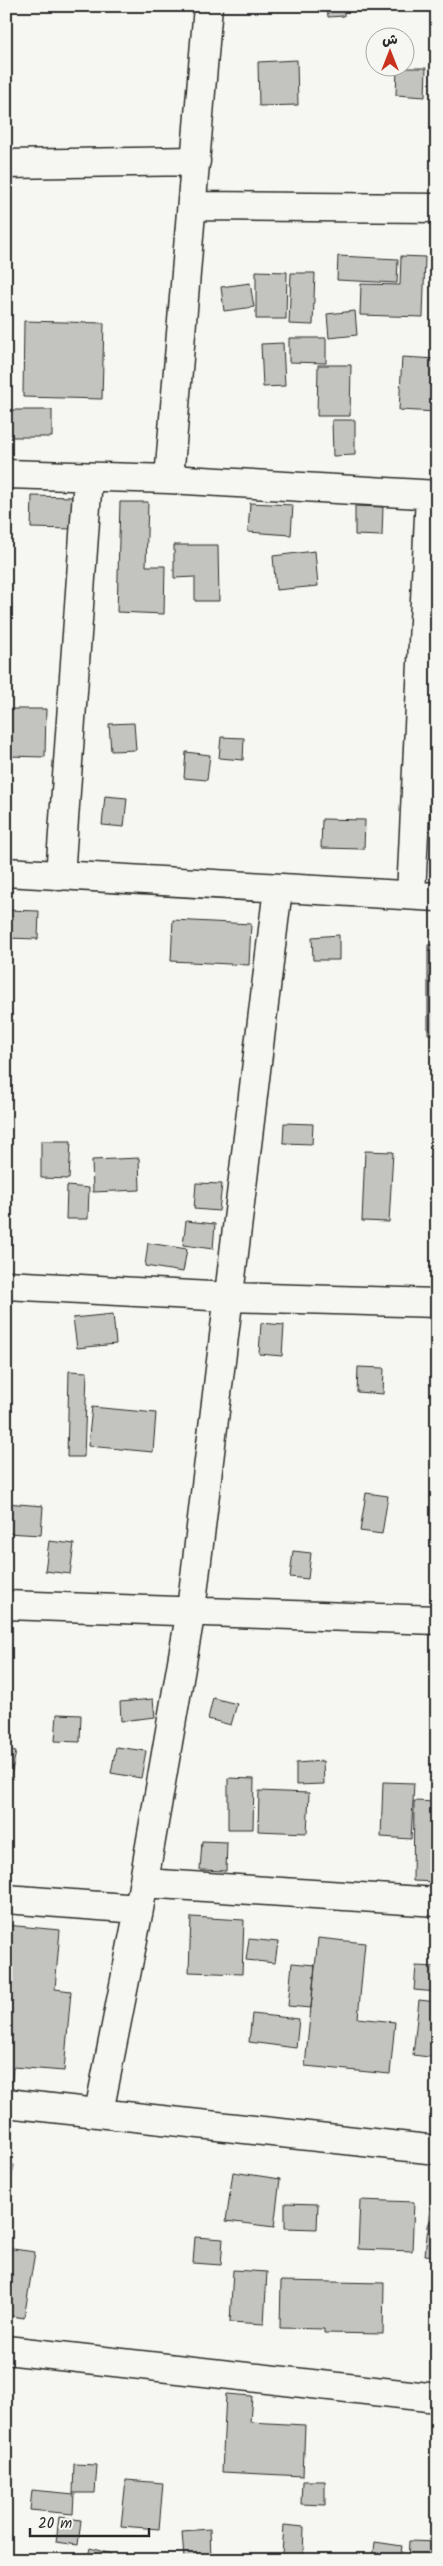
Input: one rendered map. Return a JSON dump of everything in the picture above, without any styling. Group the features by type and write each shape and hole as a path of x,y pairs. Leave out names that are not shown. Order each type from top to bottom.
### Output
{"street":[{"path":"169,479 208,6"},
{"path":"6,164 196,161"},
{"path":"192,206 437,208"},
{"path":"6,474 169,479 433,495 424,896 6,872"},
{"path":"60,876 88,478"},
{"path":"99,2112 142,1896 191,1610 278,888"},
{"path":"6,1285 229,1296 437,1303"},
{"path":"6,1605 437,1620"},
{"path":"6,1899 142,1896 437,1902"},
{"path":"6,2103 437,2150"},
{"path":"6,2350 437,2398"}],"building":[{"path":"327,6 344,6 344,16 328,17"},
{"path":"297,60 298,105 259,106 258,62"},
{"path":"416,68 426,68 425,97 396,95 397,78 416,78"},
{"path":"338,256 398,259 397,283 337,280"},
{"path":"401,256 425,257 423,317 360,315 361,284 400,285"},
{"path":"256,271 287,272 286,319 256,319"},
{"path":"291,273 315,273 313,325 289,324"},
{"path":"250,283 254,307 224,311 221,287"},
{"path":"355,311 357,335 329,338 327,314"},
{"path":"24,321 104,323 102,399 23,397"},
{"path":"289,338 326,338 326,363 289,362"},
{"path":"283,343 285,386 263,387 261,344"},
{"path":"402,357 437,359 437,412 399,410"},
{"path":"318,365 351,365 350,416 317,416"},
{"path":"6,410 52,410 52,437 6,437"},
{"path":"332,420 355,420 355,455 333,456"},
{"path":"32,496 74,497 73,529 31,528"},
{"path":"120,502 148,502 146,566 165,566 164,614 117,612"},
{"path":"250,503 293,505 291,535 248,532"},
{"path":"355,506 383,507 382,536 355,535"},
{"path":"174,545 218,545 219,601 195,601 195,577 174,578"},
{"path":"315,551 318,586 276,590 273,556"},
{"path":"6,709 46,709 45,757 6,756"},
{"path":"134,723 136,750 111,751 109,724"},
{"path":"221,737 244,738 243,760 219,758"},
{"path":"186,752 210,755 207,780 184,778"},
{"path":"105,796 127,798 124,827 102,825"},
{"path":"322,819 365,820 364,849 321,848"},
{"path":"6,910 39,911 38,939 6,938"},
{"path":"173,920 251,924 249,965 171,961"},
{"path":"339,935 339,960 313,960 312,937"},
{"path":"428,945 437,945 437,1035 428,1034"},
{"path":"284,1123 313,1124 312,1144 283,1143"},
{"path":"41,1141 71,1141 69,1179 41,1178"},
{"path":"365,1151 393,1152 389,1222 362,1221"},
{"path":"139,1158 140,1190 93,1192 92,1160"},
{"path":"196,1183 222,1184 219,1211 194,1209"},
{"path":"67,1186 89,1188 88,1219 66,1219"},
{"path":"186,1221 215,1224 213,1249 183,1245"},
{"path":"148,1243 187,1249 183,1272 145,1266"},
{"path":"113,1314 116,1344 77,1348 73,1318"},
{"path":"261,1323 284,1325 282,1356 259,1354"},
{"path":"358,1367 384,1368 383,1394 357,1392"},
{"path":"69,1371 87,1372 84,1457 67,1457"},
{"path":"92,1407 156,1413 153,1452 88,1446"},
{"path":"366,1493 388,1496 382,1534 360,1531"},
{"path":"6,1503 43,1506 41,1535 6,1533"},
{"path":"49,1541 74,1544 70,1574 45,1571"},
{"path":"293,1551 311,1553 308,1579 290,1577"},
{"path":"213,1698 237,1704 231,1725 208,1719"},
{"path":"153,1699 155,1717 121,1721 120,1702"},
{"path":"57,1714 81,1715 80,1742 55,1741"},
{"path":"116,1747 146,1751 141,1778 111,1773"},
{"path":"6,1750 16,1752 8,1789 6,1789"},
{"path":"323,1761 324,1784 296,1785 296,1763"},
{"path":"228,1778 254,1779 253,1829 228,1829"},
{"path":"383,1782 414,1783 411,1839 381,1837"},
{"path":"259,1791 309,1793 307,1833 258,1831"},
{"path":"414,1801 437,1802 437,1882 413,1881"},
{"path":"202,1841 227,1842 226,1871 200,1870"},
{"path":"191,1917 244,1920 242,1974 189,1972"},
{"path":"6,1925 60,1930 55,1989 71,1991 64,2071 13,2067 12,2082 6,2082"},
{"path":"318,1938 365,1943 358,2018 395,2022 390,2074 305,2066"},
{"path":"249,1939 278,1942 275,1963 246,1960"},
{"path":"292,1963 315,1965 311,2008 288,2006"},
{"path":"416,1966 437,1967 437,1992 414,1990"},
{"path":"419,2000 437,2002 437,2058 413,2055"},
{"path":"252,2014 299,2019 296,2048 249,2042"},
{"path":"6,2164 14,2165 10,2187 6,2186"},
{"path":"233,2172 280,2179 274,2227 226,2221"},
{"path":"360,2200 414,2202 412,2251 358,2249"},
{"path":"285,2203 318,2204 317,2229 285,2228"},
{"path":"430,2207 437,2207 437,2256 425,2255"},
{"path":"195,2237 223,2239 221,2265 193,2263"},
{"path":"6,2248 35,2252 24,2318 6,2315"},
{"path":"233,2270 267,2272 264,2324 230,2322"},
{"path":"281,2281 384,2283 383,2334 324,2333 324,2329 280,2328"},
{"path":"226,2394 252,2396 250,2422 305,2425 303,2476 222,2472"},
{"path":"74,2464 97,2465 95,2493 73,2493"},
{"path":"126,2480 163,2483 159,2529 121,2526"},
{"path":"302,2481 325,2481 325,2505 301,2504"},
{"path":"32,2490 74,2494 73,2514 30,2510"},
{"path":"59,2517 81,2520 78,2545 56,2542"},
{"path":"284,2525 304,2527 303,2555 282,2554"},
{"path":"210,2529 211,2560 184,2560 182,2531"},
{"path":"409,2541 437,2542 437,2560 408,2560"},
{"path":"375,2542 402,2546 400,2560 373,2560"},
{"path":"90,2548 111,2554 110,2560 87,2560"}]}
